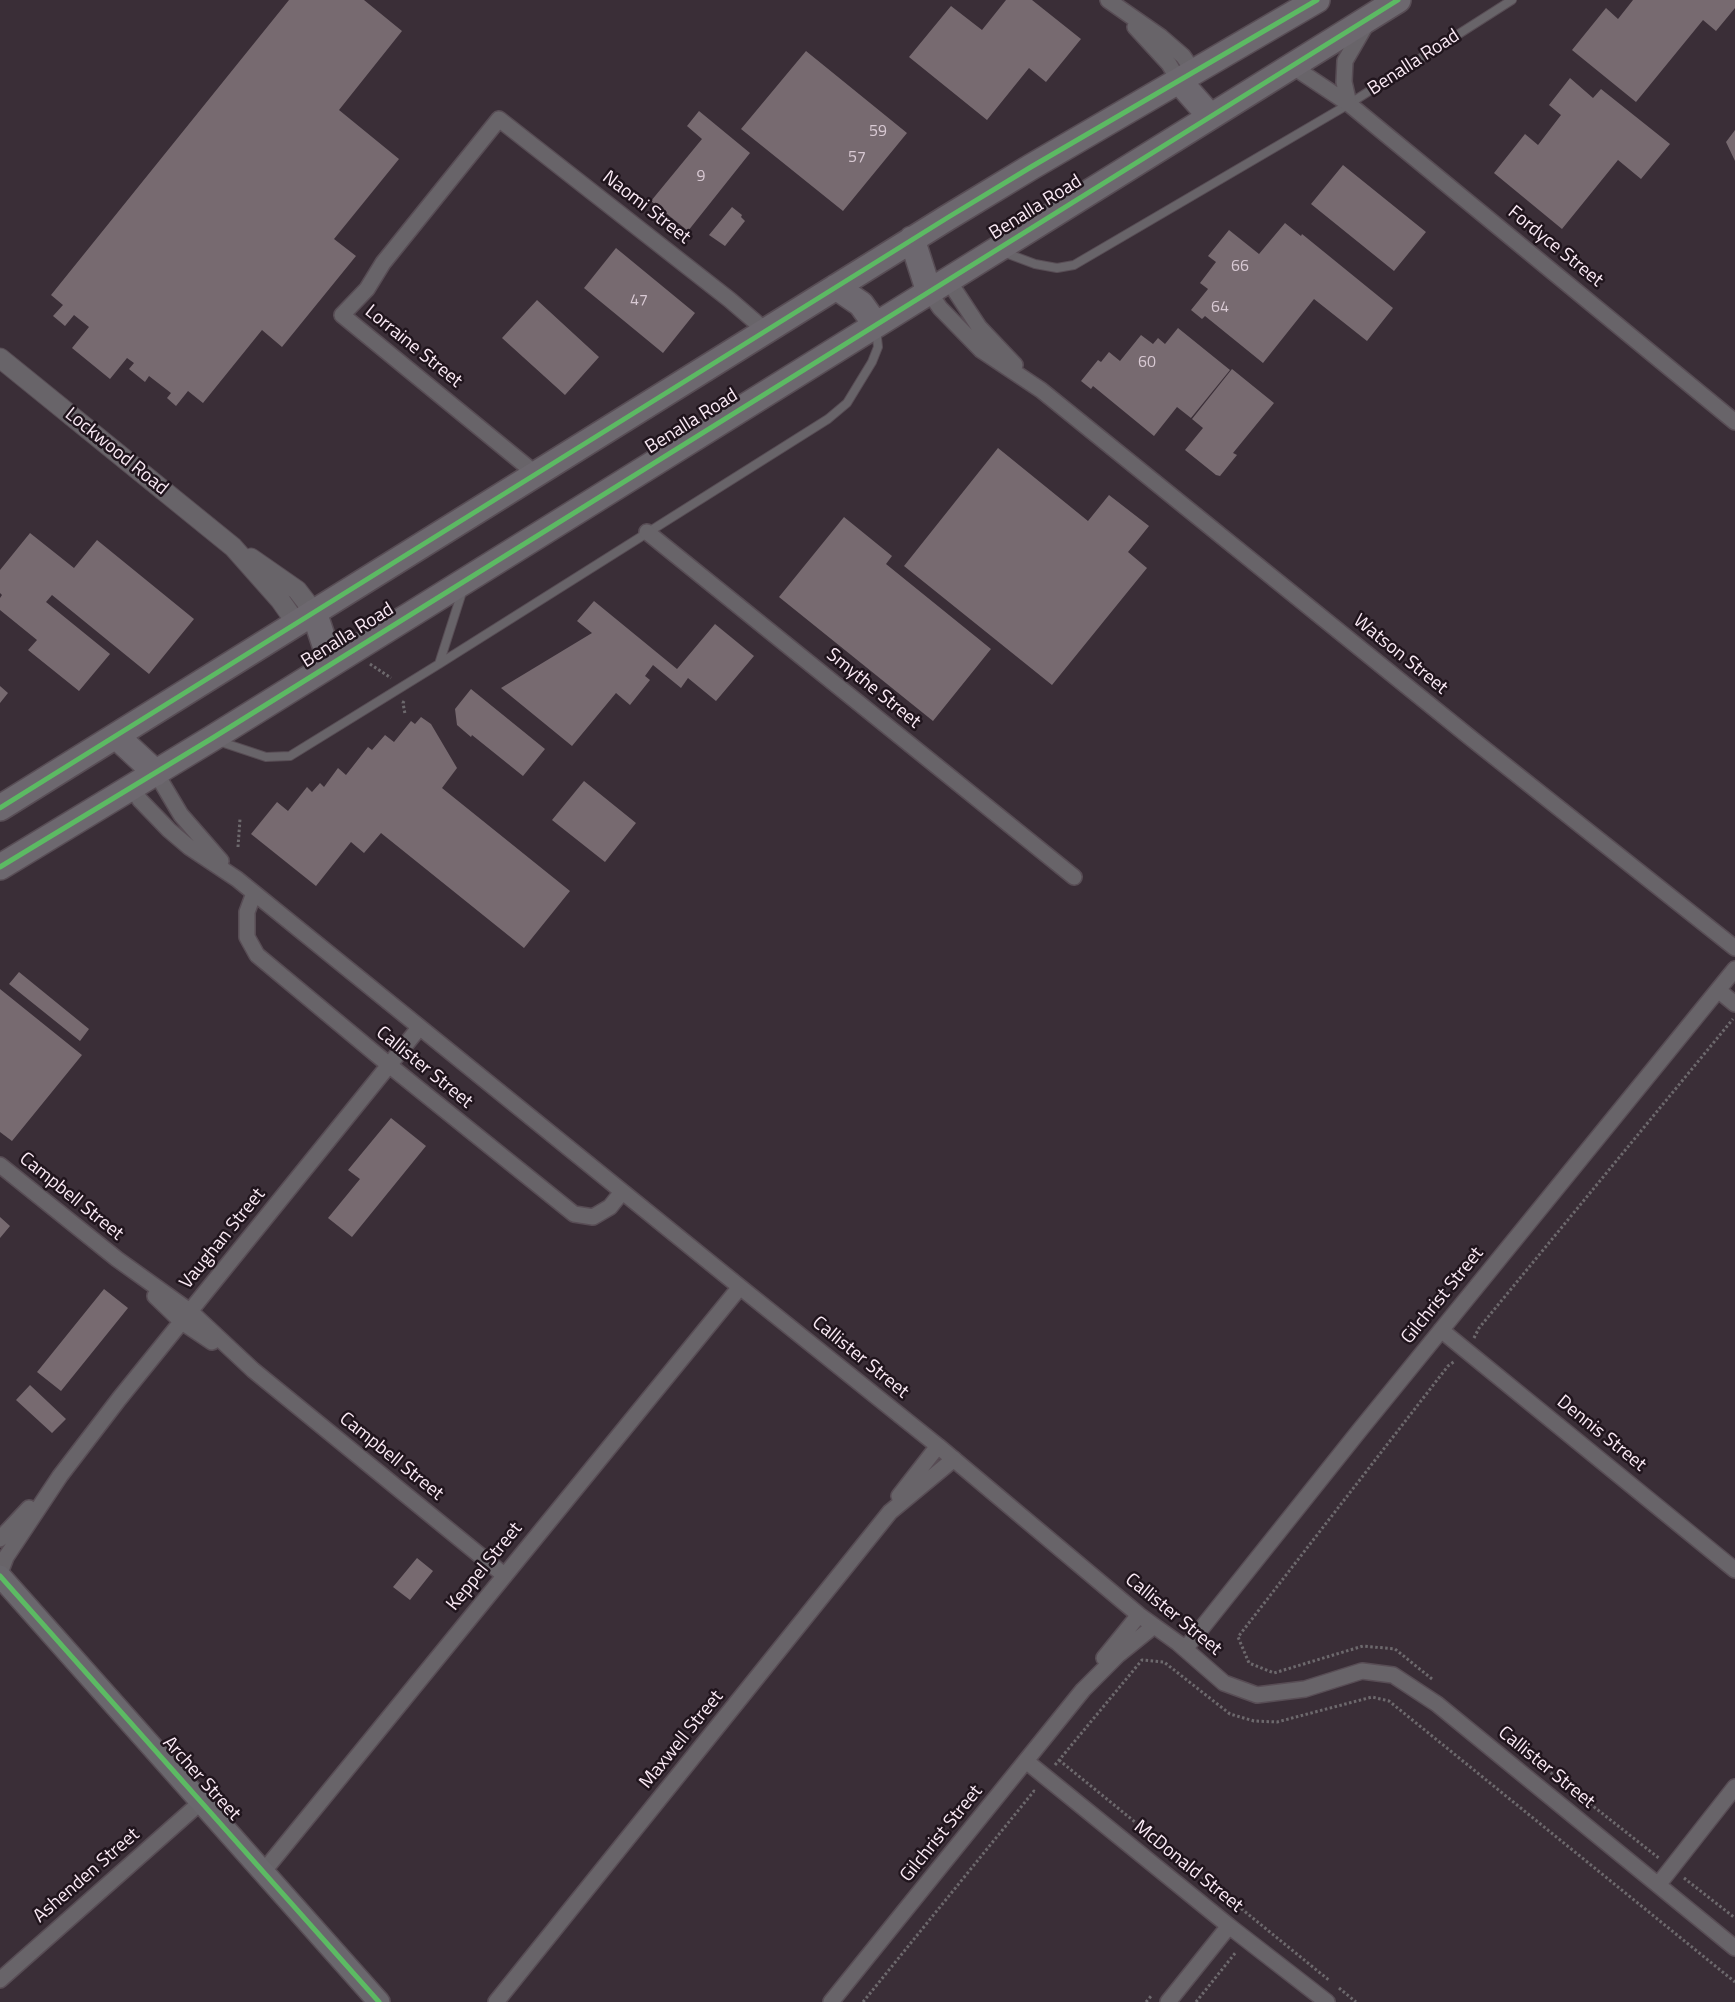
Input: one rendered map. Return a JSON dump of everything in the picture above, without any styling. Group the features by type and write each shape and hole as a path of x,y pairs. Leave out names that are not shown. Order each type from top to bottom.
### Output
{"highway":[{"name":"Benalla Road","path":"0,808 912,239 1030,167 1317,0"},
{"name":"Benalla Road","path":"0,867 211,739 1398,0"},
{"path":"1186,77 1210,116"},
{"path":"912,239 939,286"},
{"path":"836,287 862,304 876,325"},
{"path":"306,618 331,663"},
{"path":"116,736 156,772"},
{"path":"116,736 132,787"}],"main road":[{"name":"Archer Street","path":"0,1575 379,2002"}],"street":[{"path":"1110,2 1169,64 1186,77"},
{"path":"1349,104 1344,82 1345,61 1370,17"},
{"name":"Fordyce Street","path":"1292,66 1349,104 1735,422"},
{"name":"Naomi Street","path":"499,119 766,330"},
{"name":"Lorraine Street","path":"499,119 383,264 367,289 342,315 536,474"},
{"name":"Watson Street","path":"939,286 1041,390"},
{"name":"Watson Street","path":"939,286 940,308 981,350 1041,390 1472,739 1735,948"},
{"name":"Lockwood Road","path":"0,358 233,547 275,595 306,618"},
{"name":"Smythe Street","path":"647,532 1074,877"},
{"name":"Callister Street","path":"156,772 181,815 237,879"},
{"name":"Callister Street","path":"132,787 140,800 169,830 190,847 237,879 954,1459 1139,1615 1224,1683 1257,1695 1305,1689 1362,1671 1393,1675 1437,1704 1735,1948"},
{"name":"Callister Street","path":"254,893 247,912 247,936 257,955 389,1065 574,1214 593,1217 610,1207 622,1192"},
{"name":"Gilchrist Street","path":"1185,1650 1735,970"},
{"path":"1718,990 1735,1004"},
{"name":"Vaughan Street","path":"0,1575 6,1557 60,1476 419,1028"},
{"name":"Campbell Street","path":"0,1165 504,1575"},
{"name":"Keppel Street","path":"263,1872 740,1287"},
{"name":"Dennis Street","path":"1442,1330 1735,1570"},
{"name":"Maxwell Street","path":"498,1999 890,1512 901,1493 938,1446"},
{"name":"Maxwell Street","path":"890,1512 954,1459"},
{"name":"Vaughan Street","path":"0,1540 60,1476"},
{"name":"Gilchrist Street","path":"1083,1690 1096,1668 1139,1615"},
{"name":"Gilchrist Street","path":"831,2002 1083,1690 1118,1655 1154,1626"},
{"name":"McDonald Street","path":"1026,1761 1229,1926 1327,2002"},
{"path":"1658,1885 1735,1787"},
{"name":"Ashenden Street","path":"0,1980 202,1802"},
{"path":"1168,2002 1229,1926"}],"lane":[{"name":"Benalla Road","path":"996,250 1035,264 1057,268 1074,265 1349,104 1512,0"},
{"path":"211,739 266,757 290,756 439,664 828,418 846,403 868,369 878,347 876,325"},
{"path":"439,664 466,580"}],"path":[{"path":"238,847 240,819"},
{"path":"1433,1680 1395,1650 1362,1646 1274,1673 1249,1664 1238,1637 1448,1366 1468,1351 1479,1328 1735,1017"},
{"path":"863,2002 1142,1660 1164,1662 1230,1714 1254,1721 1277,1722 1372,1697 1388,1701 1735,1982"},
{"path":"1527,1754 1735,1918"},
{"path":"1059,1760 1356,2002"},
{"path":"1034,1791 1042,1797"},
{"path":"1196,2002 1236,1952 1219,1938"}],"building":[{"path":"289,0 364,0 402,31 339,110 399,159 334,239 356,256 282,347 262,330 203,403 188,391 176,406 167,398 171,393 149,376 145,382 129,369 134,363 127,358 110,379 72,348 89,327 74,315 65,326 53,316 63,305 51,295"},
{"path":"1006,0 1032,0 1081,39 1046,82 1029,68 987,120 909,57 951,6 982,30"},
{"path":"1633,0 1735,0 1735,8 1716,31 1703,20 1636,102 1572,50 1606,8 1618,19"},
{"path":"806,51 907,133 843,211 741,129"},
{"path":"1570,78 1593,98 1601,89 1670,144 1641,179 1618,160 1562,229 1494,173 1525,134 1538,145 1561,115 1549,105"},
{"path":"699,111 750,153 688,231 651,201 702,139 687,126"},
{"path":"1735,130 1735,161 1726,142"},
{"path":"1343,165 1426,232 1394,271 1311,204"},
{"path":"732,207 742,215 741,217 745,221 725,246 709,235"},
{"path":"1285,223 1301,236 1302,234 1393,308 1367,341 1314,299 1263,363 1205,316 1202,319 1191,310 1208,289 1200,283 1216,262 1208,256 1229,230 1259,254"},
{"path":"616,248 695,313 663,353 584,288"},
{"path":"537,300 599,357 565,395 502,338"},
{"path":"1178,328 1230,370 1191,418 1177,407 1154,436 1093,386 1091,389 1081,381 1098,360 1101,362 1109,352 1120,361 1141,335 1153,344 1158,338 1165,344"},
{"path":"1232,369 1274,403 1233,453 1237,455 1220,476 1216,475 1185,450 1203,428 1192,419"},
{"path":"998,448 1088,521 1109,495 1149,526 1128,552 1147,568 1052,685 904,566"},
{"path":"844,517 892,556 886,564 991,649 933,721 779,597"},
{"path":"30,533 74,568 97,540 194,619 149,674 52,595 46,602 110,654 79,691 28,650 37,640 0,610 0,598 2,595 0,593 0,570"},
{"path":"594,601 677,669 715,624 754,656 716,701 688,678 681,688 653,665 645,676 650,680 630,705 616,693 572,746 501,688 592,633 577,621"},
{"path":"0,686 8,693 0,703"},
{"path":"471,689 545,749 523,776 457,725 455,709"},
{"path":"421,717 431,724 457,768 442,788 570,891 524,948 381,833 364,853 351,842 316,886 251,834 277,802 288,811 307,787 312,792 320,783 324,787 338,768 346,775 368,747 372,750 385,735 394,742 411,721 415,724"},
{"path":"584,781 636,823 605,862 552,820"},
{"path":"19,972 89,1029 80,1041 9,984"},
{"path":"0,989 82,1055 12,1141 0,1132"},
{"path":"391,1118 426,1146 352,1237 328,1218 360,1179 348,1170"},
{"path":"0,1217 10,1226 0,1238"},
{"path":"104,1289 128,1308 61,1391 37,1372"},
{"path":"30,1385 66,1419 52,1433 16,1400"},
{"path":"417,1558 433,1571 410,1600 393,1587"}],"cycle path":[{"path":"0,808 947,218 1317,0"},
{"path":"0,867 211,739 1398,0"},
{"path":"0,1576 379,2002"}]}
